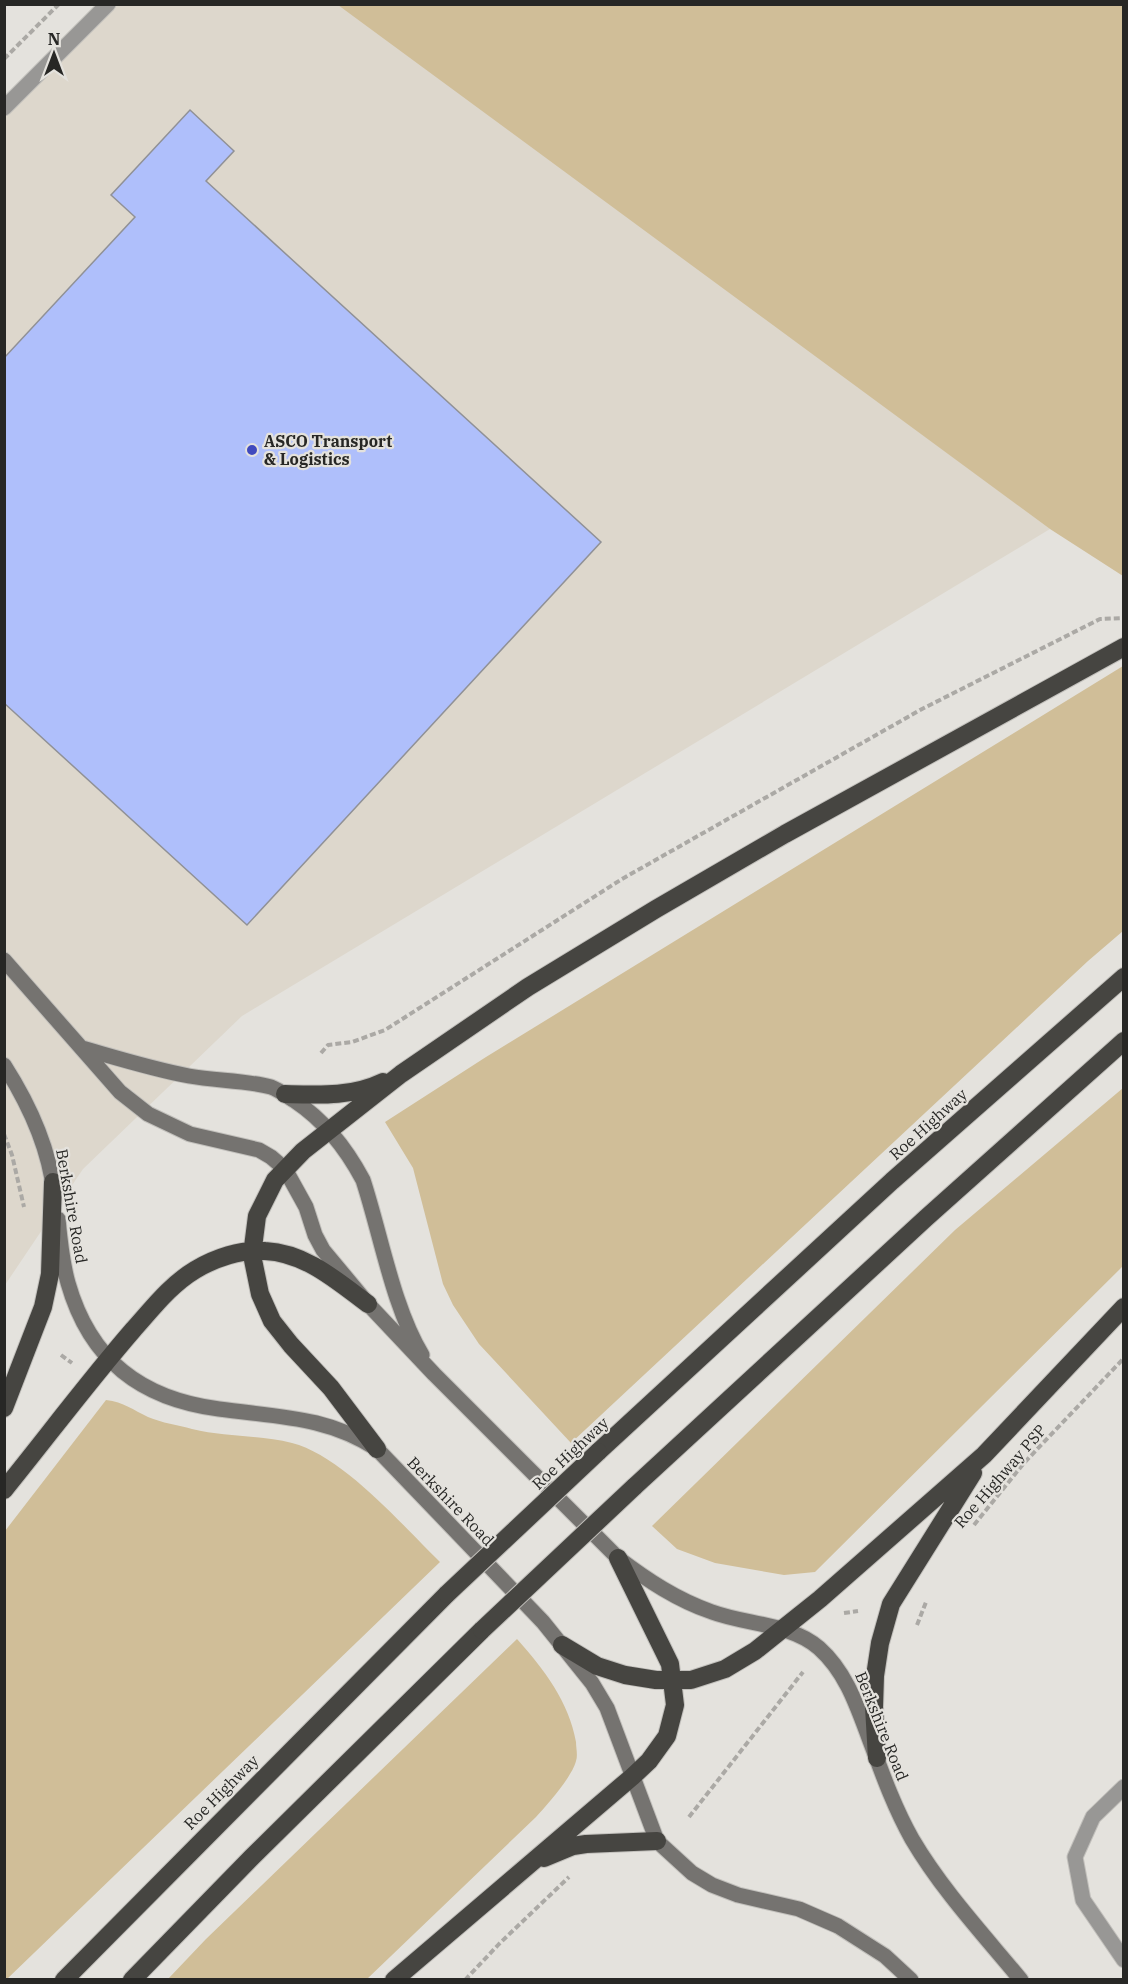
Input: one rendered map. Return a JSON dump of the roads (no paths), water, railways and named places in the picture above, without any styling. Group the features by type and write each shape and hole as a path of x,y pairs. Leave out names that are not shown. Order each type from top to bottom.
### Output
{"highway":[{"path":"377,1449 331,1388 272,1321 260,1294 252,1256 257,1216 275,1180 285,1169 303,1151 401,1074 528,987 785,834 1124,647"},
{"name":"Roe Highway","path":"64,1980 447,1594 892,1181 1124,977"},
{"path":"132,1980 252,1857 482,1630 926,1218 1124,1041"},
{"path":"285,1094 339,1095 372,1087 401,1074"},
{"path":"4,1408 43,1308 50,1274 53,1182"},
{"path":"4,1490 109,1359 165,1294 195,1270 230,1255 253,1251 286,1254 320,1269 368,1304"},
{"path":"562,1645 597,1666 625,1676 656,1680 691,1680 725,1669 755,1651 820,1599 984,1455 1124,1307"},
{"path":"877,1758 875,1676 880,1643 891,1604 984,1455"},
{"path":"394,1980 632,1777 649,1761 667,1736 675,1704 674,1680 670,1664 618,1558"},
{"path":"525,1867 573,1846 657,1841"}],"main road":[{"name":"Berkshire Road","path":"4,960 120,1092 148,1114 190,1134 259,1150 285,1169 306,1207 315,1235 323,1250 368,1304 434,1374 618,1558 645,1579 684,1602 714,1613 782,1629 819,1648 843,1674 894,1804 912,1839 942,1885 1021,1980"},
{"name":"Berkshire Road","path":"82,1048 159,1070 195,1077 248,1082 273,1088 314,1115 330,1130 354,1162 363,1180 399,1300 417,1346 434,1374"},
{"name":"Berkshire Road","path":"4,1065 33,1117 53,1182 68,1282 77,1308 92,1339 109,1359 133,1379 160,1394 189,1404 283,1415 310,1421 352,1434 377,1449 543,1622 592,1683 607,1708 657,1841 692,1873 712,1885 738,1895 799,1909 838,1926 885,1956 911,1980"}],"street":[{"path":"4,108 108,4"},
{"path":"1124,1787 1093,1817 1075,1857 1083,1900 1124,1960"}],"place":[{"name":"ASCO Transport & Logistics","path":"252,450"}]}
